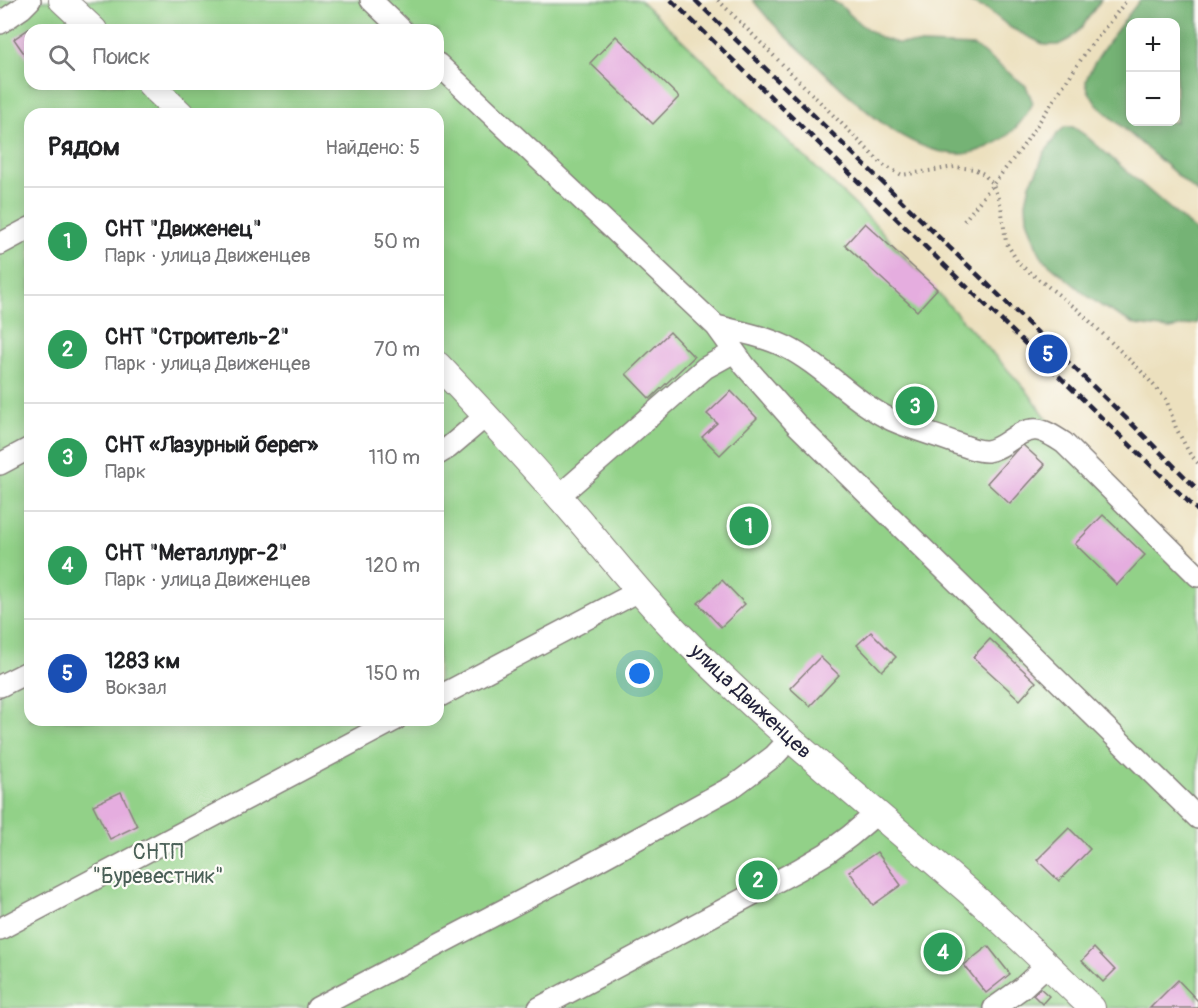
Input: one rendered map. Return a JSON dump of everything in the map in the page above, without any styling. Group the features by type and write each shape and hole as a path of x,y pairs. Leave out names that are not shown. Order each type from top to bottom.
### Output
{"street":[{"path":"0,22 30,0"},
{"path":"62,0 88,24"},
{"path":"371,0 396,24"},
{"path":"444,70 716,326 769,395 798,426 1198,818"},
{"path":"156,90 175,108"},
{"path":"0,244 24,231"},
{"path":"716,326 754,335 786,347 892,420 985,452 998,448 1021,432 1033,429 1047,431 1064,443 1198,576"},
{"path":"559,496 705,368 734,352"},
{"name":"улица Движенцев","path":"444,371 487,415 686,642 749,703 969,892 1092,1008"},
{"path":"444,450 487,415"},
{"path":"0,464 24,451"},
{"path":"444,694 639,591"},
{"path":"0,686 24,674"},
{"path":"0,929 384,726"},
{"path":"317,1008 584,868 734,786 774,756 790,739"},
{"path":"539,1008 798,870 850,837 877,813"},
{"path":"994,1008 1022,988 1047,965"}],"path":[{"path":"718,0 883,165 902,175 955,167 974,169 984,174 993,185 1001,206 1006,242 1019,264 1077,309 1160,392 1166,399 1176,428 1190,454 1198,463"},
{"path":"964,221 1021,149 1089,49 1127,0"}],"green space":[{"name":"СНТП \"Буревестник\"","path":"0,0 640,0 875,224 1027,391 1079,463 1198,580 1198,1008 0,1008"},
{"path":"753,0 831,0 881,38 897,43 974,46 1026,86 1033,103 1020,123 995,144 969,153 937,151 899,134 863,108 783,34"},
{"path":"964,0 1101,0 1070,39 1058,45 1045,45 1011,28 987,9"},
{"path":"1140,0 1198,0 1198,193 1096,104 1088,89 1086,83 1093,66 1126,19 1126,126 1180,126 1180,18 1126,18"},
{"path":"1065,127 1073,127 1085,135 1198,233 1198,323 1170,329 1136,325 1086,295 1043,259 1027,219 1026,203 1030,184 1044,153 1057,134"}],"building":[{"path":"24,32 24,53 14,39"},
{"path":"616,36 679,97 653,124 590,63"},
{"path":"865,223 937,289 917,311 845,245"},
{"path":"670,332 694,357 650,399 626,374"},
{"path":"731,391 757,418 720,455 702,437 717,423 707,414"},
{"path":"1022,444 1045,465 1010,504 987,483"},
{"path":"1103,515 1145,555 1117,585 1075,544"},
{"path":"722,580 745,604 721,627 698,603"},
{"path":"871,632 896,657 882,671 857,645"},
{"path":"990,639 1036,682 1020,700 973,657"},
{"path":"820,657 839,675 810,706 790,688"},
{"path":"121,792 137,826 110,839 93,805"},
{"path":"1069,828 1090,849 1059,881 1037,860"},
{"path":"877,852 901,885 873,905 849,871"},
{"path":"988,946 1010,974 986,993 964,965"},
{"path":"1094,948 1115,970 1103,982 1082,961"},
{"path":"1178,980 1198,1001 1198,1008 1150,1008"},
{"path":"1040,988 1049,996 1042,1004 1033,995"}],"railway":[{"path":"671,0 1198,511"},
{"path":"695,0 1198,490"}],"place":[{"name":"1283 км","path":"1048,354"},
{"name":"СНТ «Лазурный берег»","path":"915,406"},
{"name":"СНТ \"Движенец\"","path":"749,526"},
{"name":"СНТ \"Строитель-2\"","path":"758,880"},
{"name":"СНТ \"Металлург-2\"","path":"943,952"}]}
